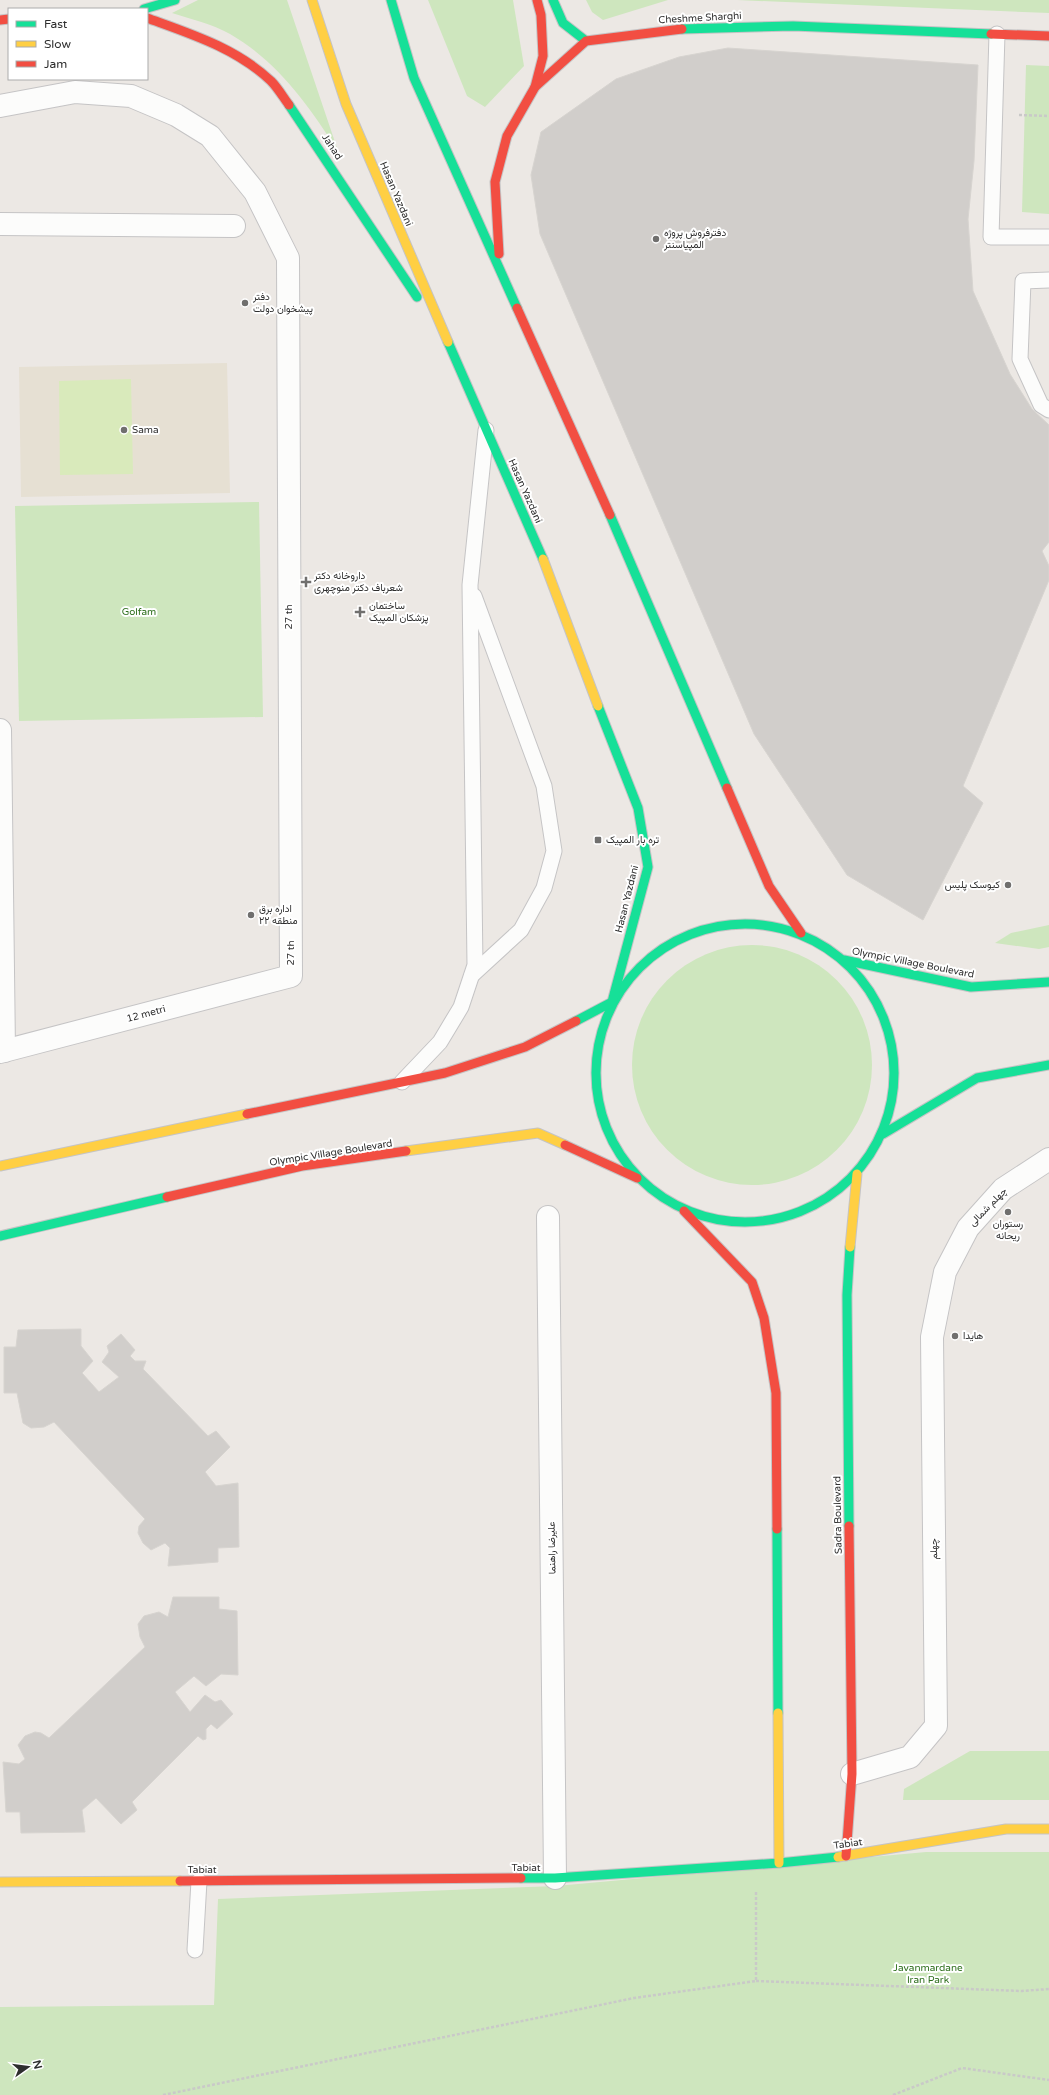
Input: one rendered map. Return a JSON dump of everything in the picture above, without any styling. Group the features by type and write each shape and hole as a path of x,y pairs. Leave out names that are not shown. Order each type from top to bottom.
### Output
{"main road":[{"path":"147,8 175,0"},
{"name":"Hasan Yazdani","path":"312,0 346,104 448,343 549,573 616,756 638,808 648,867 612,1002"},
{"path":"391,0 414,78 500,266 622,543 769,886 801,933"},
{"path":"500,266 495,182 507,136 535,87 543,56 541,15 538,0"},
{"path":"535,87 586,41 563,22 553,0"},
{"name":"Jahad","path":"148,18 218,44 241,58 271,81 300,119 448,343"},
{"name":"Cheshme Sharghi","path":"586,41 674,29 785,26 1049,36"},
{"path":"758,923 801,933 844,960 874,996 892,1041 895,1088 883,1134 857,1174 821,1204 777,1221 730,1224 684,1211 659,1197 637,1178 610,1139 596,1094 597,1047 612,1002 638,967 673,940 715,926 758,923"},
{"name":"Olympic Village Boulevard","path":"844,960 971,987 1049,982"},
{"path":"0,1166 445,1073 525,1047 612,1002"},
{"path":"883,1134 977,1078 1049,1065"},
{"name":"Olympic Village Boulevard","path":"0,1236 302,1166 538,1133 637,1178"},
{"name":"Sadra Boulevard","path":"846,1856 852,1774 847,1296 848,1264 857,1174"},
{"path":"684,1211 752,1282 764,1318 776,1393 779,1863"},
{"name":"Tabiat","path":"0,1882 555,1878 779,1863 846,1856 1006,1829 1049,1829"}],"street":[{"name":"27 th","path":"0,106 76,92 131,96 176,114 210,136 255,192 288,258 291,976"},
{"path":"0,224 234,226"},
{"path":"0,730 2,1051"},
{"name":"12 metri","path":"2,1051 291,976"},
{"name":"چهلم شمالی","path":"944,1272 968,1228 1003,1189 1049,1159"},
{"name":"علیرضا راهنما","path":"548,1217 555,1878"},
{"name":"چهلم","path":"852,1774 910,1757 936,1726 932,1337 944,1272"}],"lane":[{"path":"997,34 991,237 1049,237"},
{"path":"1049,280 1023,281 1020,359 1041,405 1049,410"},
{"path":"401,1082 440,1042 461,1007 475,965 470,585 486,429"},
{"path":"470,585 544,786 554,851 544,888 521,930 472,975"},
{"path":"195,1950 199,1881"}],"path":[{"path":"756,1864 756,1981"},
{"path":"163,2095 634,1998 756,1981 1022,1991 1049,1990"},
{"path":"893,2095 962,2068 1049,2080"}],"shaded area":[{"name":"Sama","path":"227,363 230,493 21,497 19,367"}],"green space":[{"path":"198,0 287,0 338,151 315,117 291,86 263,58 247,45 223,30 172,13"},
{"path":"428,0 513,0 524,66 485,107 467,96"},
{"path":"586,0 668,0 603,20 592,12"},
{"path":"737,0 1049,0 1049,13"},
{"path":"1026,65 1049,66 1049,214 1022,212"},
{"path":"131,379 133,474 60,475 59,381"},
{"name":"Golfam","path":"259,502 263,717 19,721 15,506"},
{"path":"1049,925 1049,947 1039,949 995,943 1011,933"},
{"path":"752,945 787,950 798,954 808,959 837,980 858,1009 863,1019 867,1030 872,1065 867,1100 863,1111 858,1121 837,1150 808,1171 798,1176 787,1180 752,1185 717,1180 706,1176 696,1171 667,1150 646,1121 641,1111 637,1100 632,1065 637,1030 641,1019 646,1009 667,980 696,959 706,954 717,950"},
{"path":"970,1751 1049,1751 1049,1800 903,1800 904,1789"},
{"name":"Javanmardane Iran Park","path":"926,1852 1049,1852 1049,2095 0,2095 0,2007 214,2005 218,1899 556,1886"}],"building":[{"path":"728,48 978,65 974,161 968,219 973,291 1010,374 1032,409 1049,425 1049,542 1042,551 1049,566 1049,580 963,786 983,803 923,920 847,875 754,734 540,234 531,175 541,132 616,79 679,57"},
{"path":"81,1329 81,1346 93,1361 82,1373 99,1392 119,1377 102,1362 109,1352 107,1346 121,1334 135,1350 130,1356 135,1361 146,1361 143,1369 208,1436 216,1431 230,1447 205,1472 216,1486 238,1483 239,1547 218,1548 218,1562 168,1566 170,1548 165,1543 151,1550 143,1543 138,1533 139,1526 145,1519 54,1422 44,1427 31,1428 23,1423 17,1393 4,1393 4,1347 16,1347 18,1330"},
{"path":"173,1597 219,1597 219,1609 237,1611 238,1675 221,1674 206,1686 194,1676 175,1692 190,1712 205,1695 215,1702 221,1700 233,1714 217,1729 211,1724 206,1729 206,1739 203,1740 198,1736 132,1802 137,1810 121,1824 96,1798 82,1810 85,1832 21,1833 20,1812 6,1812 3,1762 19,1764 25,1759 18,1745 25,1736 35,1732 41,1733 49,1738 145,1647 140,1637 138,1624 144,1616 159,1612 168,1617"}],"traffic: fast":[{"path":"147,8 175,0"},
{"path":"391,0 414,78 517,308"},
{"path":"553,0 563,23 586,41"},
{"path":"682,29 793,26 991,34"},
{"path":"289,105 417,297"},
{"path":"448,342 543,559"},
{"path":"610,515 727,788"},
{"path":"576,1021 612,1002 648,867 638,808 598,706"},
{"path":"730,924 760,924 788,930 815,941 840,957 861,978 877,1003 888,1030 894,1058 894,1073 892,1102 877,1143 861,1168 840,1189 815,1205 788,1216 760,1222 730,1222 702,1216 675,1205 650,1189 629,1168 613,1143 602,1116 596,1088 596,1058 602,1030 613,1003 629,978 650,957 675,941 702,930 730,924"},
{"path":"844,960 971,987 1049,982"},
{"path":"883,1134 977,1078 1049,1065"},
{"path":"0,1236 167,1197"},
{"path":"849,1526 847,1295 850,1247"},
{"path":"777,1529 778,1713"},
{"path":"521,1878 555,1878 779,1863 838,1857"}],"traffic: slow":[{"path":"312,0 346,104 448,342"},
{"path":"543,559 598,706"},
{"path":"0,1166 247,1114"},
{"path":"406,1151 538,1133 565,1145"},
{"path":"850,1247 857,1174"},
{"path":"778,1713 779,1863"},
{"path":"838,1857 1006,1829 1049,1829"},
{"path":"0,1882 180,1881"}],"traffic: jam":[{"path":"535,87 543,56 541,15 537,0"},
{"path":"148,18 196,36 243,59 271,81 289,105"},
{"path":"0,20 8,19"},
{"path":"499,254 495,182 507,136 535,87 586,41 682,29"},
{"path":"991,34 1049,36"},
{"path":"517,308 610,515"},
{"path":"727,788 769,886 801,933"},
{"path":"247,1114 445,1073 525,1047 576,1021"},
{"path":"565,1145 637,1178"},
{"path":"167,1197 302,1166 406,1151"},
{"path":"684,1211 752,1282 764,1318 776,1393 777,1529"},
{"path":"846,1856 852,1774 849,1526"},
{"path":"180,1881 521,1878"}],"place":[{"name":"دفترفروش پروژه المپیاسنتر","path":"656,239"},
{"name":"دفتر پیشخوان دولت","path":"245,303"},
{"name":"Sama","path":"124,430"},
{"name":"داروخانه دکتر شعرباف دکتر منوچهری","path":"306,582"},
{"name":"ساختمان پزشکان المپیک","path":"360,612"},
{"name":"تره بار المپیک","path":"598,840"},
{"name":"کیوسک پلیس","path":"1008,885"},
{"name":"اداره برق منطقه ۲۲","path":"251,915"},
{"name":"رستوران ریحانه","path":"1008,1212"},
{"name":"هایدا","path":"955,1336"}]}
